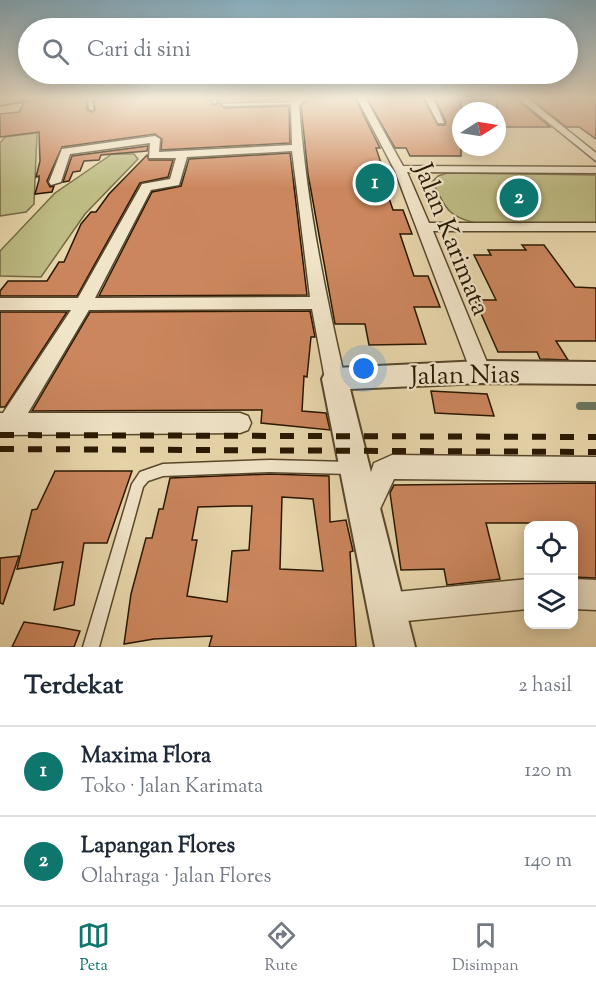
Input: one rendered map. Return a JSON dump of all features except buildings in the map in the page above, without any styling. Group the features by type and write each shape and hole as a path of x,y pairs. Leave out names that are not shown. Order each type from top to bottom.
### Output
{"street":[{"path":"297,128 296,148 319,303 364,516 395,647"},
{"name":"Jalan Karimata","path":"376,128 383,137 399,169 424,227 481,372"},
{"path":"559,128 596,158"},
{"path":"55,182 66,150 155,139 152,155 296,148"},
{"path":"5,424 84,303 146,187 175,182 182,154"},
{"path":"399,169 596,170"},
{"path":"424,227 596,227"},
{"path":"0,304 319,303"},
{"name":"Jalan Nias","path":"335,378 481,372 596,373"},
{"path":"5,424 240,423"},
{"path":"364,516 375,497 383,472 393,467 596,469"},
{"path":"386,608 524,594"},
{"path":"578,594 596,595"}],"lane":[{"path":"91,647 138,484 144,476 152,471 163,470 270,466 350,452"}],"shaded area":[{"path":"37,133 34,204 26,212 0,216 0,143 5,137"},
{"path":"112,154 134,154 138,159 85,214 41,277 0,276 0,251 55,193"},
{"path":"447,173 596,175 596,223 475,223 465,220 448,209 432,182 438,176"}],"waterway":[{"path":"580,406 596,406"}],"railway":[{"path":"0,435 596,437"},
{"path":"0,449 596,452"}],"place":[{"name":"Maxima Flora","path":"375,183"},
{"name":"Lapangan Flores","path":"519,198"}]}
